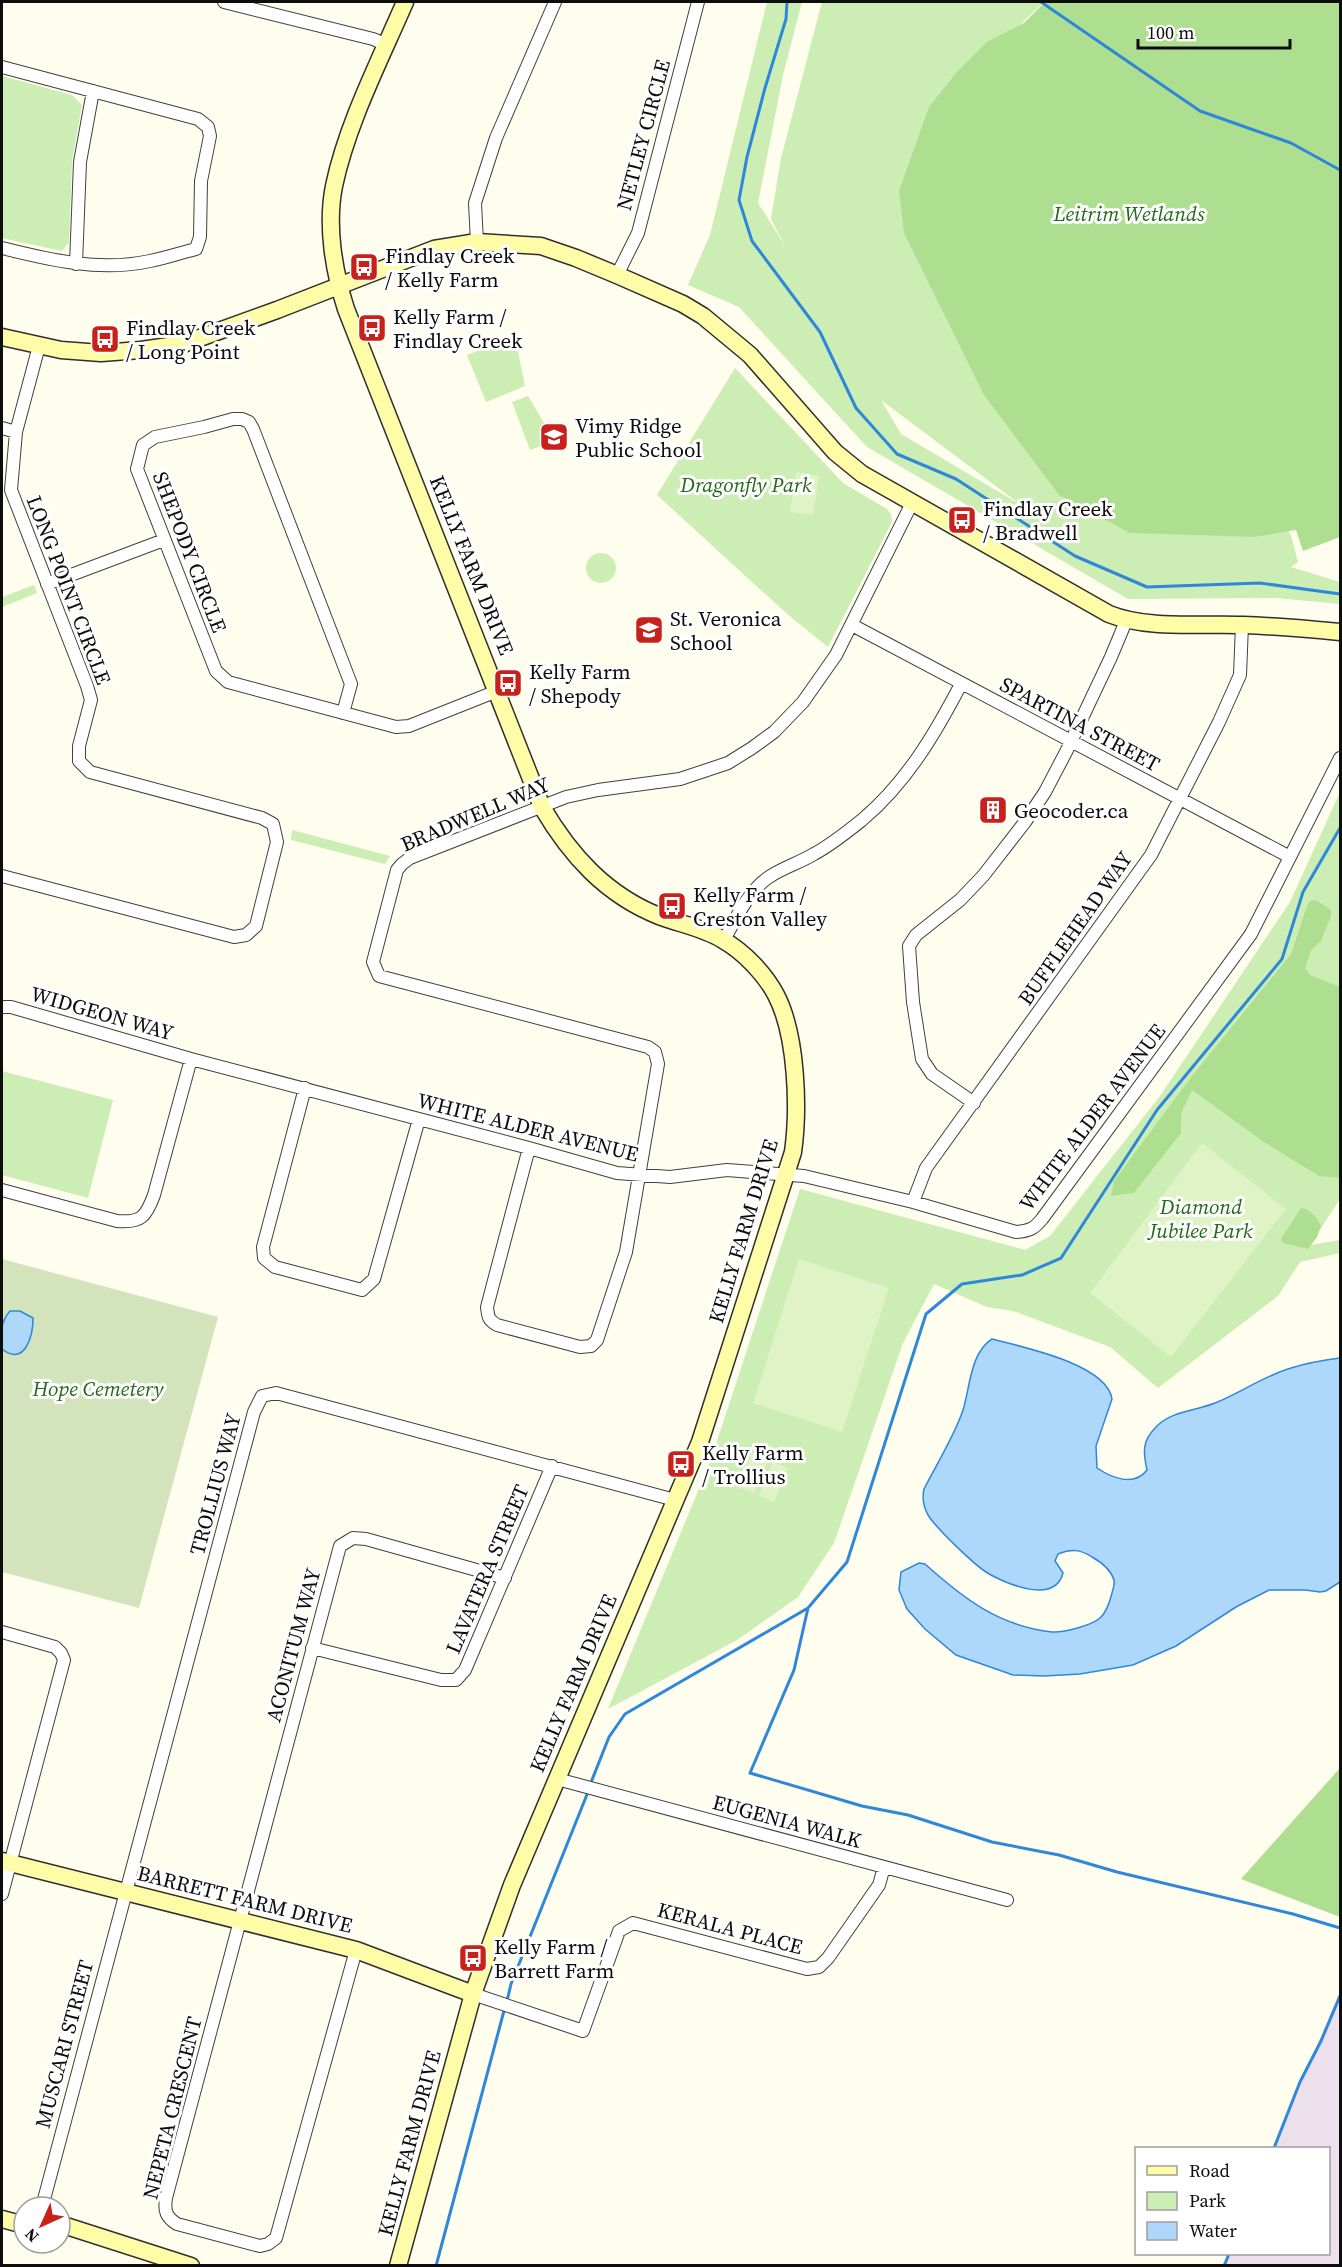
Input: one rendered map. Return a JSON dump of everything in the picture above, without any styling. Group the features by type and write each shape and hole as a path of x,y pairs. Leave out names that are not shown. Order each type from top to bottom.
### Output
{"street":[{"path":"224,2 266,6 387,45"},
{"name":"KELLY FARM DRIVE","path":"399,2265 473,1994 513,1885 699,1442 793,1152 797,1115 796,1082 785,1017 777,996 765,978 724,940 643,909 607,886 576,857 542,807 339,285 332,225 334,186 351,131 405,2"},
{"path":"477,242 475,204 496,138 555,2"},
{"name":"NETLEY CIRCLE","path":"617,275 638,233 698,2"},
{"path":"2,67 198,119 208,128 210,136 201,182 200,237 196,249 148,262 111,265 58,262 2,248"},
{"path":"76,264 80,162 93,91"},
{"path":"2,337 61,350 101,352 141,350 183,344 434,249 477,242 541,246 576,258 683,304 711,322 750,355 835,452 862,474 1047,581 1109,614 1126,621 1242,625 1341,632"},
{"name":"LONG POINT CIRCLE","path":"2,876 234,937 246,935 256,926 277,842 273,824 262,818 90,772 80,761 79,746 91,700 11,490 16,432 39,346"},
{"name":"SHEPODY CIRCLE","path":"343,713 351,684 249,422 233,419 155,437 143,445 137,469 216,671 228,682 343,713 396,727 409,726 497,691"},
{"path":"2,428 16,432"},
{"name":"BRADWELL WAY","path":"639,1176 658,1064 655,1052 648,1047 379,976 374,962 397,870 410,858 566,797 598,790 680,779 728,763 774,732 803,702 836,655 912,503"},
{"path":"47,584 164,540"},
{"path":"974,1103 932,1074 922,1059 913,1002 909,946 916,935 960,900 1006,849 1045,792 1071,742 1126,621"},
{"name":"SPARTINA STREET","path":"852,625 1290,857"},
{"name":"BUFFLEHEAD WAY","path":"913,1202 926,1168 1140,873 1181,798 1240,675 1242,625"},
{"path":"724,940 748,901 768,878 835,841 864,818 896,786 923,752 961,684"},
{"name":"WHITE ALDER AVENUE","path":"191,1059 617,1173 670,1177 727,1170 786,1173 913,1202 1016,1232 1034,1228 1260,920 1341,758"},
{"name":"WIDGEON WAY","path":"2,1007 11,1007 191,1059"},
{"path":"2,1190 117,1221 131,1222 142,1217 149,1209 154,1195 191,1059"},
{"path":"305,1088 262,1247 264,1258 268,1263 285,1269 362,1290 374,1279 419,1119"},
{"path":"529,1148 487,1307 488,1317 497,1325 580,1347 591,1346 597,1340 626,1252 639,1176"},
{"name":"TROLLIUS WAY","path":"125,1892 254,1412 262,1396 276,1393 675,1500"},
{"name":"LAVATERA STREET","path":"312,1648 441,1680 456,1680 465,1670 552,1466"},
{"name":"ACONITUM WAY","path":"240,1921 340,1546 353,1538 366,1539 505,1578"},
{"path":"2,1632 55,1647 64,1660 6,1862 2,1894"},
{"name":"EUGENIA WALK","path":"557,1779 1007,1900"},
{"name":"BARRETT FARM DRIVE","path":"6,1862 356,1950 473,1994"},
{"name":"KERALA PLACE","path":"473,1994 583,2031 619,1931 626,1926 638,1924 812,1969 819,1967 828,1958 879,1885 884,1867"},
{"name":"MUSCARI STREET","path":"45,2195 125,1892"},
{"name":"NEPETA CRESCENT","path":"240,1921 165,2205 166,2215 177,2224 260,2246 268,2244 278,2235 356,1950"},
{"path":"72,2228 191,2265"},
{"path":"72,2238 144,2258 180,2265"}],"shaded area":[{"path":"1340,1991 1340,2265 1225,2265 1230,2255 1330,2255 1330,2147 1274,2147"}],"green space":[{"path":"767,2 802,2 783,75 758,203 785,246 771,219 781,158 822,2 1044,2 971,71 1291,535 1298,562 1291,567 1340,582 1340,604 1276,598 1128,599 867,447 739,307 688,285 710,235","holes":["881,400 1021,505 901,434"]},
{"name":"Leitrim Wetlands","path":"1045,2 1340,2 1340,537 1303,551 1296,530 1255,537 1130,533 1059,495 984,395 904,233 899,191 929,107 956,73 987,42 1024,23"},
{"path":"2,76 72,95 82,105 72,161 69,243 62,251 2,238"},
{"path":"515,337 525,386 486,402 467,355"},
{"name":"Dragonfly Park","path":"735,368 843,483 887,509 891,514 892,522 828,647 786,613 657,495"},
{"path":"528,396 555,441 530,450 512,402"},
{"path":"796,472 819,476 813,515 790,512"},
{"path":"601,553 612,557 616,568 612,579 601,583 590,579 586,568 590,557"},
{"path":"34,585 37,593 2,607 2,597"},
{"name":"Diamond Jubilee Park","path":"1340,792 1340,1199 1310,1245 1340,1240 1340,1253 1300,1262 1278,1296 1158,1388 1110,1347 1013,1311 987,1307 934,1284 903,1343 834,1543 798,1597 737,1640 608,1709 710,1462 800,1189 1025,1250 1050,1236 1160,1096 1290,902"},
{"path":"292,830 390,856 385,864 291,840"},
{"path":"1316,900 1331,910 1331,916 1321,941 1311,950 1305,968 1310,975 1340,987 1340,1178 1319,1176 1264,1142 1192,1090 1181,1114 1181,1133 1134,1193 1111,1196 1114,1181 1192,1076 1291,954 1307,906 1310,901"},
{"path":"2,1071 113,1100 88,1198 2,1175"},
{"path":"1202,1143 1286,1209 1171,1357 1090,1293"},
{"path":"1301,1208 1313,1214 1321,1226 1317,1237 1308,1249 1283,1243 1281,1239"},
{"name":"Hope Cemetery","path":"2,1259 218,1317 139,1608 2,1572"},
{"path":"799,1259 889,1288 842,1432 753,1403"},
{"path":"752,1453 768,1460 754,1493 738,1487"},
{"path":"773,1462 788,1468 774,1502 759,1495"},
{"path":"1340,1768 1340,1917 1241,1879"}],"water":[{"path":"10,1311 20,1311 33,1318 26,1347 17,1354 10,1354 2,1349 1,1333"},
{"path":"992,1339 1061,1359 1095,1376 1107,1387 1112,1399 1096,1446 1097,1468 1116,1478 1123,1479 1136,1478 1147,1470 1144,1452 1148,1437 1156,1427 1169,1418 1215,1403 1281,1371 1340,1358 1340,1582 1320,1592 1269,1590 1236,1607 1176,1646 1133,1665 1080,1674 1013,1675 956,1655 925,1629 907,1609 899,1590 901,1572 919,1563 925,1564 954,1589 983,1609 1015,1624 1052,1632 1078,1628 1100,1618 1108,1606 1114,1585 1113,1576 1102,1564 1088,1554 1075,1551 1058,1554 1055,1561 1063,1573 1051,1588 1031,1589 1009,1583 991,1575 977,1565 939,1529 926,1512 923,1502 924,1489 960,1420 979,1353"}],"waterway":[{"path":"787,2 786,19 747,157 739,200 752,241 820,332 856,408 897,454 956,479 1075,556 1147,587 1260,583 1340,594"},
{"path":"1041,2 1200,111 1291,143 1340,170"},
{"path":"590,1785 609,1737 625,1714 808,1608 847,1562 926,1314 962,1284 1022,1275 1061,1258 1157,1110 1282,959 1303,892 1340,828"},
{"path":"808,1608 794,1670 750,1773 862,1806 908,1815 992,1842 1059,1855 1117,1872 1293,1914 1340,1928"},
{"path":"507,2001 511,1984 588,1792"},
{"path":"1274,2147 1300,2082 1340,1996"},
{"path":"436,2266 505,2007"},
{"path":"1224,2266 1229,2255"}],"place":[{"name":"Findlay Creek / Kelly Farm","path":"364,267"},
{"name":"Kelly Farm / Findlay Creek","path":"372,328"},
{"name":"Findlay Creek / Long Point","path":"105,339"},
{"name":"Vimy Ridge Public School","path":"554,437"},
{"name":"Findlay Creek / Bradwell","path":"962,520"},
{"name":"St. Veronica School","path":"649,630"},
{"name":"Kelly Farm / Shepody","path":"508,683"},
{"name":"Geocoder.ca","path":"993,810"},
{"name":"Kelly Farm / Creston Valley","path":"672,906"},
{"name":"Kelly Farm / Trollius","path":"681,1464"},
{"name":"Kelly Farm / Barrett Farm","path":"473,1958"}]}
